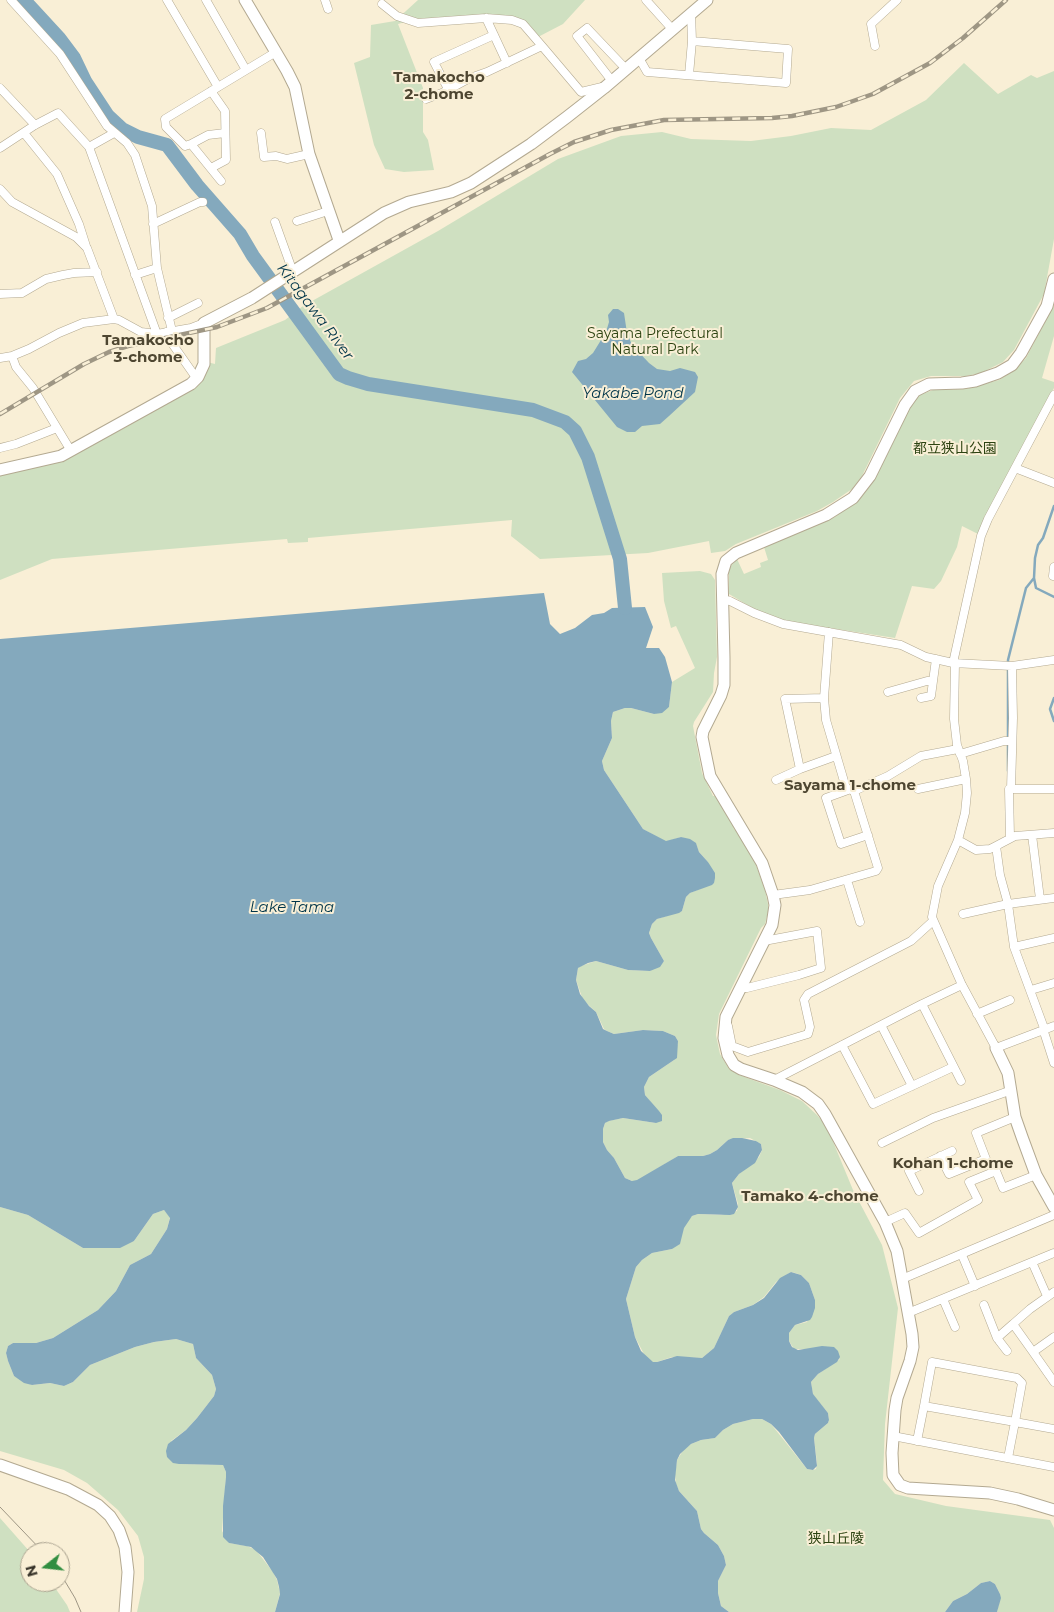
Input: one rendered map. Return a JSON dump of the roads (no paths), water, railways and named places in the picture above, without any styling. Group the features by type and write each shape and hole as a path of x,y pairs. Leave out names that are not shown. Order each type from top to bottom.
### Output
{"street":[{"path":"11,0 60,54 103,121 127,143 135,156 150,196 157,268 168,318 171,342 197,379"},
{"path":"167,0 225,111 226,160 211,168"},
{"path":"206,0 246,70"},
{"path":"245,0 295,87 309,154 339,240"},
{"path":"325,0 328,9"},
{"path":"646,0 673,30"},
{"path":"0,358 12,356 29,349 78,324 114,319 141,332 157,334 204,323 266,289 339,240 391,209 409,202 451,192 472,183 531,144 608,84 707,0"},
{"path":"875,46 871,24 897,0"},
{"path":"382,4 397,16 418,23 486,18 512,20 523,24 581,92 608,84"},
{"path":"689,75 692,41 691,14"},
{"path":"486,18 507,63"},
{"path":"608,84 577,36 587,28 626,69"},
{"path":"448,90 434,62 494,35"},
{"path":"639,58 647,72 786,83 788,49 692,41"},
{"path":"426,99 542,46"},
{"path":"225,133 208,135 185,146 166,127 165,120 276,52"},
{"path":"0,88 35,125"},
{"path":"0,148 35,125 58,113 89,147 157,334"},
{"path":"24,133 57,174 79,224 114,319"},
{"path":"89,147 114,133"},
{"path":"261,133 264,157 276,156 287,159 309,154"},
{"path":"191,144 221,181"},
{"path":"0,189 12,202 76,237 87,248"},
{"path":"153,224 203,202"},
{"path":"297,221 328,210"},
{"path":"276,222 277,236 293,272"},
{"path":"135,275 157,268"},
{"path":"0,294 22,293 46,279 63,275 96,272"},
{"path":"1054,279 1047,306 1021,353 1012,365 998,373 975,381 936,383 915,391 908,399 875,468 860,491 846,504 728,558 722,572 724,685 702,737 710,776 762,863 775,905 774,919 726,1016 725,1049 730,1060 741,1069 774,1080 807,1095 822,1109 885,1222 897,1251 912,1334 912,1347 910,1361 897,1398 892,1467 895,1480 903,1487 996,1494 1054,1510"},
{"path":"168,318 198,303"},
{"path":"0,470 61,456 197,379 202,372 204,364 204,323"},
{"path":"12,356 16,367 33,388 71,451"},
{"path":"1054,395 988,519 981,536 954,663 954,719 959,752 966,779 965,813 958,840 938,886 932,912 933,921 962,985 1006,1069 1015,1117 1036,1175 1054,1208"},
{"path":"0,448 16,444 57,428"},
{"path":"1015,468 1054,483"},
{"path":"1054,567 1054,576"},
{"path":"722,599 730,600 754,613 783,624 901,645 936,660 954,663 1009,666 1054,660"},
{"path":"773,895 810,890 876,871 878,868 851,791 844,784 828,731 824,698 829,632"},
{"path":"921,698 931,696 936,660"},
{"path":"1009,666 1013,718 1008,741 1011,789 1009,789 1010,837"},
{"path":"888,692 933,681"},
{"path":"800,769 785,699 824,698"},
{"path":"868,835 841,844 826,798 851,791 888,776 921,756 959,752 1008,741"},
{"path":"776,780 836,756"},
{"path":"918,789 966,779"},
{"path":"1011,789 1054,789"},
{"path":"958,840 976,850 990,849 1010,837 1054,833"},
{"path":"1032,835 1040,899"},
{"path":"996,846 1000,875 1008,904 1014,947 1032,990 1054,1063"},
{"path":"847,880 860,922"},
{"path":"963,914 1008,904 1054,898"},
{"path":"726,1016 732,1046 748,1052 808,1034 810,1027 804,1000 808,994 911,941 933,921"},
{"path":"740,988 747,988 821,968 817,931 764,940"},
{"path":"1014,947 1054,938"},
{"path":"1032,990 1054,983"},
{"path":"774,1080 962,985"},
{"path":"977,1014 1010,1000"},
{"path":"922,1004 961,1081"},
{"path":"881,1025 912,1086"},
{"path":"996,1048 1044,1028 1054,1026"},
{"path":"842,1045 874,1104 954,1067"},
{"path":"882,1142 933,1118 1010,1091"},
{"path":"940,1156 949,1174 986,1159 976,1133 1015,1117"},
{"path":"919,1191 908,1170 952,1151"},
{"path":"885,1222 905,1214 919,1233 978,1200 969,1182 996,1171 1003,1188 1036,1175"},
{"path":"902,1279 1054,1215"},
{"path":"908,1313 1054,1253"},
{"path":"962,1255 975,1286"},
{"path":"997,1338 1050,1294 1032,1262"},
{"path":"943,1299 955,1327"},
{"path":"984,1305 997,1338 1007,1351"},
{"path":"1012,1324 1054,1382"},
{"path":"1033,1352 1054,1338"},
{"path":"917,1441 932,1362 1017,1378 1022,1383 1008,1458"},
{"path":"924,1406 1054,1429"},
{"path":"893,1436 1054,1467"},
{"path":"0,1465 73,1491 98,1505 110,1516 126,1546 128,1572 124,1612"}],"water":[{"name":"Yakabe Pond","path":"613,309 618,309 624,313 627,333 632,345 649,363 657,369 670,371 680,368 695,372 698,377 695,392 660,424 642,426 635,432 627,432 617,427 572,372 578,361 586,359 593,353 606,332 609,322 608,315"},
{"name":"Lake Tama","path":"544,593 550,624 560,634 575,628 592,615 604,613 612,608 645,607 653,627 646,648 659,648 665,657 672,682 669,707 662,713 654,714 631,708 613,712 611,721 612,738 602,761 604,770 643,829 666,841 681,837 690,839 696,843 699,852 715,873 712,885 690,893 686,897 682,911 657,919 652,924 649,933 664,961 660,967 650,971 628,970 596,961 578,968 576,980 580,994 596,1012 603,1029 614,1034 643,1030 663,1031 675,1036 678,1041 677,1058 649,1077 644,1087 645,1095 662,1115 662,1121 656,1123 623,1118 609,1121 605,1123 603,1129 603,1142 625,1178 632,1181 637,1180 678,1156 703,1156 710,1154 733,1138 756,1141 761,1144 762,1150 755,1163 739,1174 732,1183 738,1207 734,1214 698,1214 692,1216 684,1228 680,1244 672,1249 652,1253 636,1267 626,1299 635,1337 641,1351 653,1362 677,1356 702,1358 714,1348 729,1316 764,1298 780,1278 791,1272 801,1275 809,1283 815,1300 815,1308 810,1320 795,1325 789,1333 789,1341 792,1347 798,1350 822,1346 834,1347 840,1357 837,1362 818,1374 811,1382 813,1394 828,1413 829,1420 815,1434 817,1466 813,1470 807,1469 779,1432 762,1419 753,1419 733,1424 715,1438 691,1444 680,1454 677,1460 675,1480 679,1491 697,1511 701,1529 718,1545 724,1556 726,1565 718,1581 718,1593 721,1606 729,1612 275,1612 280,1594 279,1587 277,1579 263,1557 251,1547 229,1543 223,1537 226,1472 223,1465 179,1464 173,1463 167,1457 168,1444 186,1430 197,1418 214,1396 216,1389 212,1375 196,1358 193,1344 176,1339 135,1347 90,1365 73,1382 64,1386 50,1383 32,1385 24,1383 14,1376 8,1361 6,1353 8,1346 13,1343 36,1343 53,1338 98,1310 116,1291 130,1265 151,1254 167,1229 170,1218 164,1210 153,1214 134,1241 120,1248 83,1248 28,1215 0,1207 0,639"},
{"path":"990,1581 995,1584 1001,1598 997,1612 945,1612 953,1601 967,1594 981,1583"}],"waterway":[{"name":"Kitagawa River","path":"24,0 59,38 74,58 85,81 108,116 122,129 138,137 167,145 197,185 240,234 253,256 339,374 368,384 533,410 565,422 575,431 588,457 620,559 625,608"},
{"path":"1054,506 1043,538 1038,545 1034,578 1036,588 1054,597"},
{"path":"1008,771 1008,660 1026,588 1034,578"},
{"path":"1054,698 1050,709 1054,721"}],"tram line":[{"path":"0,1507 33,1542"},
{"path":"70,1590 81,1612"}],"railway":[{"path":"0,414 84,364 109,352 128,346 217,327 267,308 574,142 611,130 664,120 792,116 836,107 873,94 930,63 963,38 1006,0"}],"district":[{"name":"Tamakocho 2-chome","path":"439,86"},
{"name":"Tamakocho 3-chome","path":"148,350"},
{"name":"Sayama 1-chome","path":"850,786"},
{"name":"Kohan 1-chome","path":"953,1164"},
{"name":"Tamako 4-chome","path":"810,1197"}],"park label":[{"name":"Sayama Prefectural Natural Park","path":"655,342"},
{"name":"都立狭山公園","path":"955,449"},
{"name":"狭山丘陵","path":"836,1539"}]}
